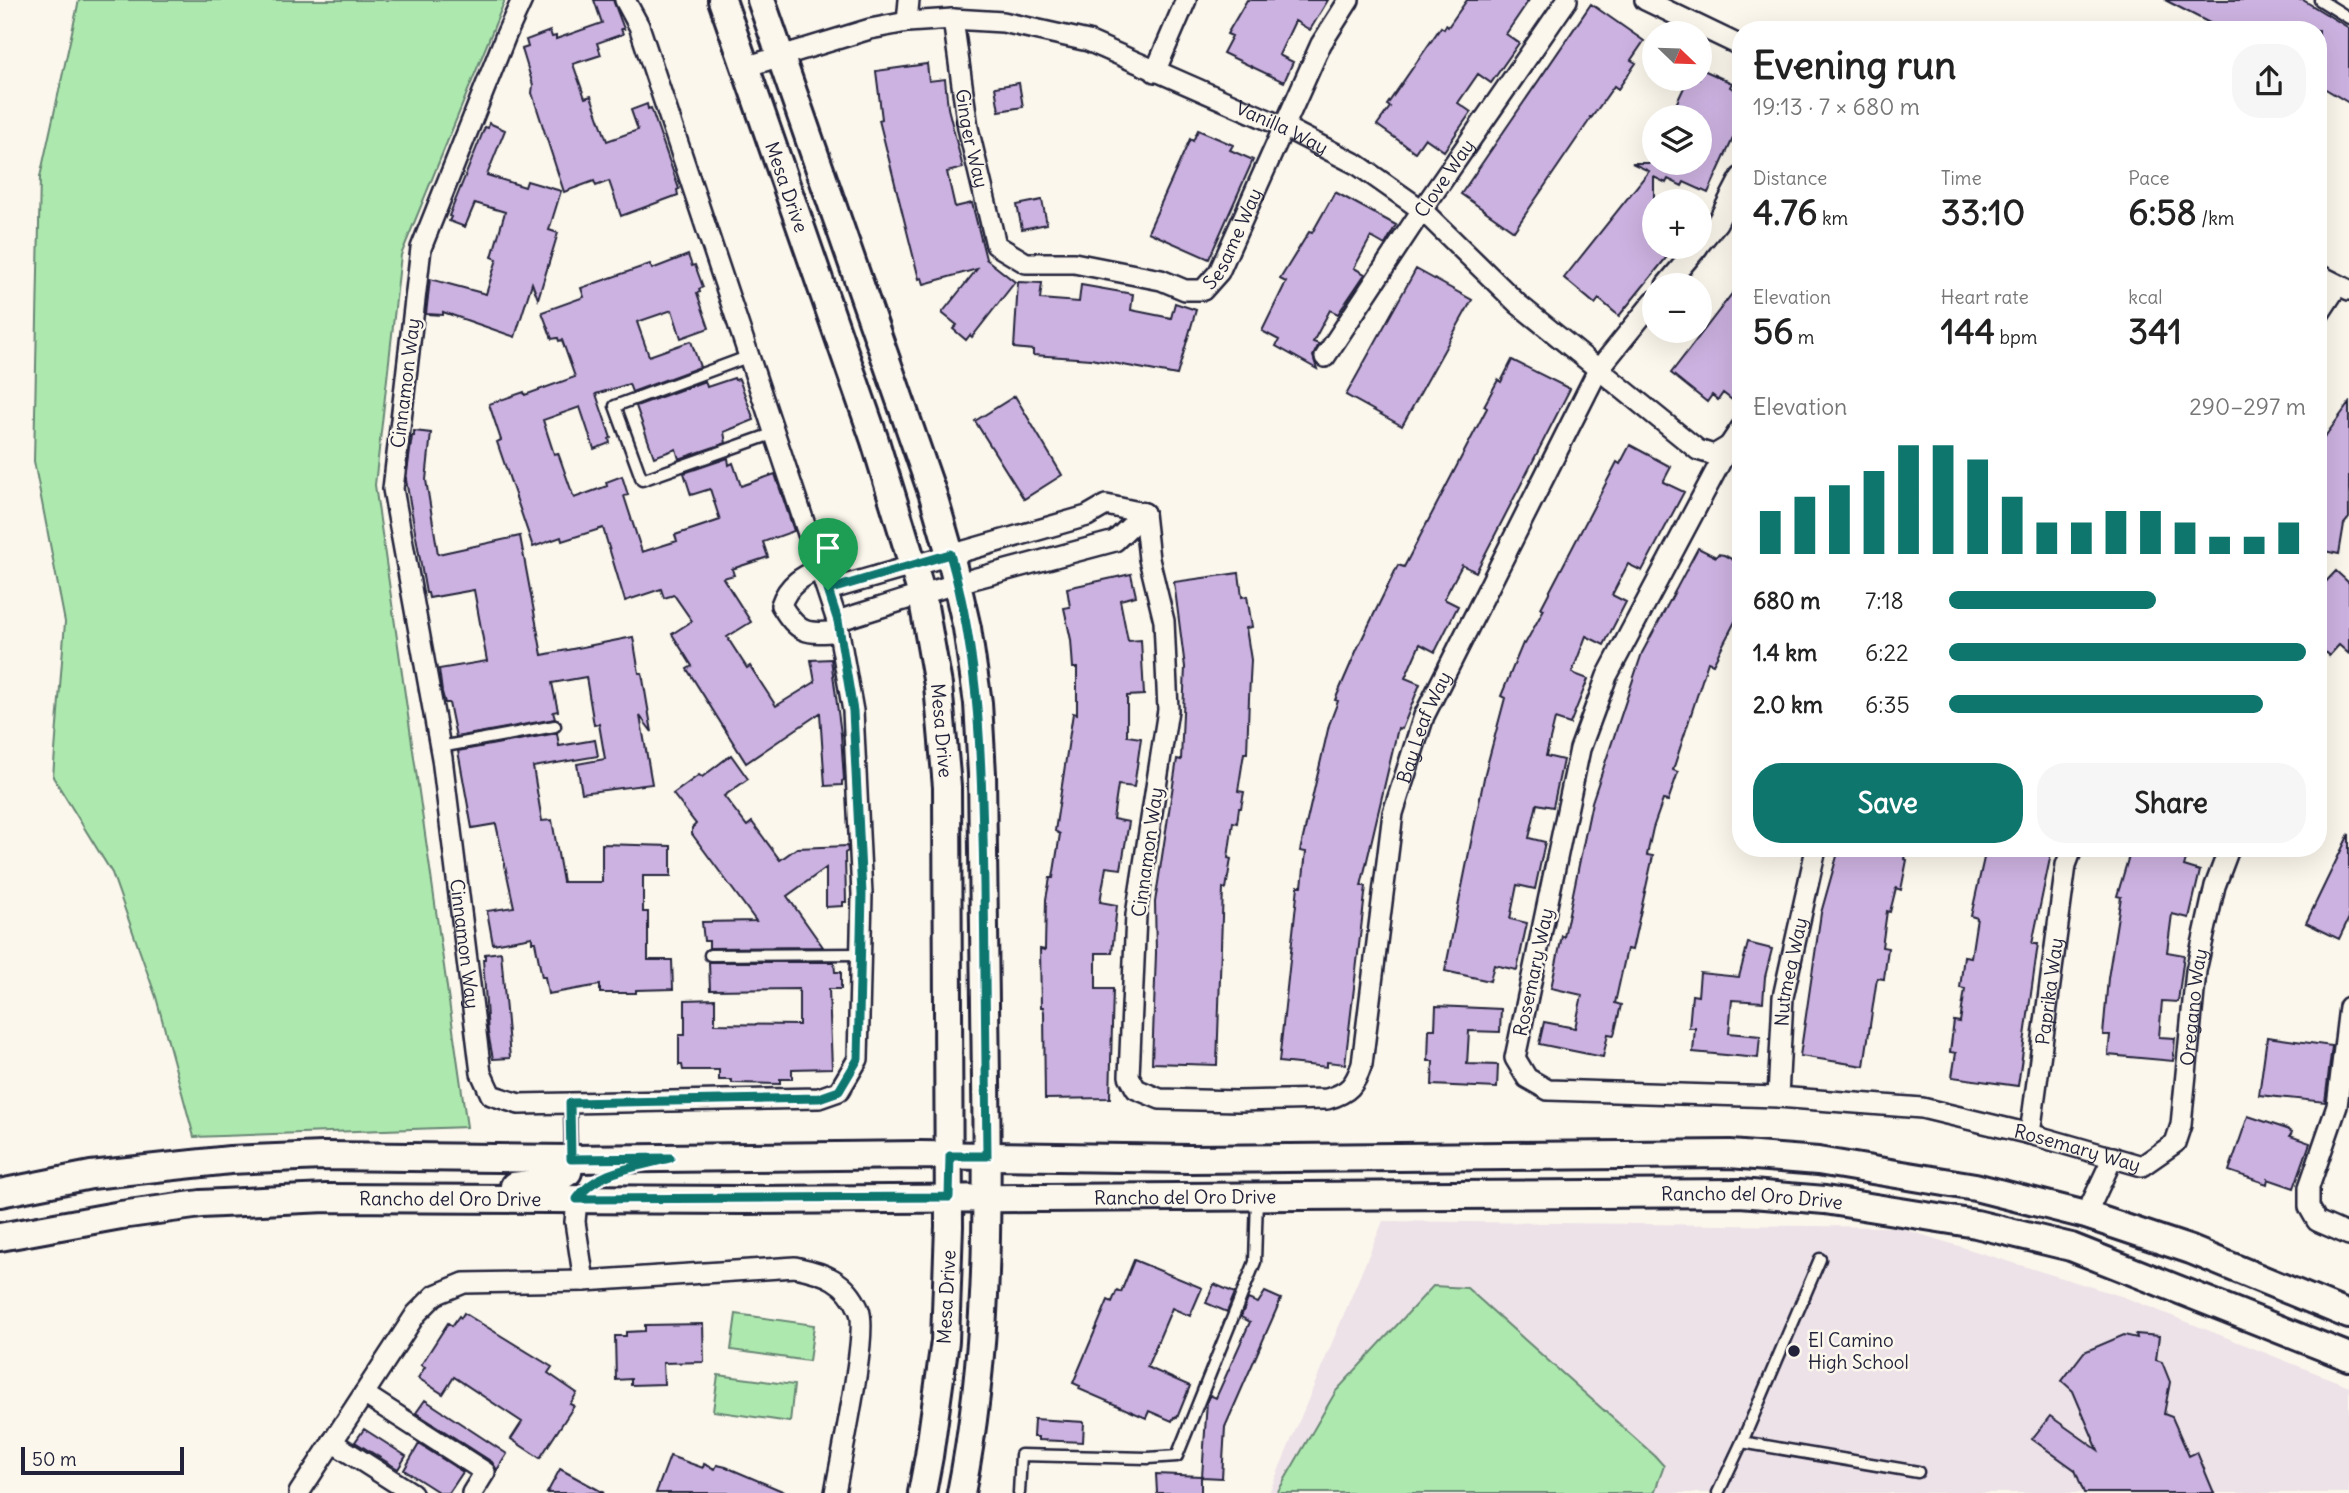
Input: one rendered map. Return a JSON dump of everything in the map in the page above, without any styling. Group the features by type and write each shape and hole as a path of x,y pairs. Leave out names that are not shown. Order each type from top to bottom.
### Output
{"main road":[{"name":"Mesa Drive","path":"722,0 875,441 922,595 939,685 947,787 950,1156 945,1341 922,1493"},
{"name":"Mesa Drive","path":"761,0 933,495 958,583 978,703 982,774 987,1197 981,1357 961,1493"},
{"name":"Rancho del Oro Drive","path":"0,1193 91,1175 230,1160 323,1157 571,1159 987,1156 1188,1159 1730,1154 1818,1161 1975,1186 2085,1215 2191,1250 2349,1315"},
{"path":"577,1199 584,1189 601,1177 670,1158"},
{"path":"426,1199 546,1182 568,1172 571,1159"},
{"name":"Rancho del Oro Drive","path":"0,1237 121,1215 201,1204 326,1198 1257,1198 1740,1193 1825,1200 1976,1224 2071,1247 2349,1357"}],"street":[{"name":"Cinnamon Way","path":"523,0 506,35 421,248 393,489 440,747 481,1073 491,1095 519,1104 819,1098 839,1091 858,1059 862,894 853,711 838,626 776,432 639,26 625,0"},
{"path":"907,22 909,0"},
{"path":"1155,72 1186,0"},
{"name":"Sesame Way","path":"1004,251 1026,263 1074,263 1161,280 1185,290 1203,290 1219,272 1321,44 1349,0"},
{"name":"Clove Way","path":"1325,357 1422,210 1567,0"},
{"path":"1645,0 1732,42"},
{"name":"Vanilla Way","path":"745,67 870,29 907,22 953,19 1003,22 1088,41 1284,127 1358,165 1422,210 1518,304 1698,450 1714,455 1729,446"},
{"name":"Ginger Way","path":"953,19 968,128 996,245 1004,251"},
{"path":"1712,229 1732,194"},
{"path":"1677,273 1688,259"},
{"path":"2327,279 2343,288 2327,305"},
{"name":"Bay Leaf Way","path":"1238,1101 1327,1099 1341,1095 1356,1081 1362,1064 1393,813 1424,716 1598,370 1642,316"},
{"name":"Rosemary Way","path":"1732,442 1607,676 1580,749 1515,1058 1527,1079 1548,1090 1778,1097 1923,1108 2030,1134 2142,1166 2157,1158"},
{"path":"828,590 1087,516 1106,505 1144,513"},
{"name":"Cinnamon Way","path":"1144,513 1149,559 1164,621 1168,710 1136,915 1129,1076 1136,1088 1160,1099 1238,1101"},
{"path":"821,568 799,578 785,593 781,605 792,622 802,631 816,634 958,583 1115,541 1144,513"},
{"name":"Nutmeg Way","path":"1778,1097 1783,997 1814,857"},
{"name":"Paprika Way","path":"2030,1134 2069,857"},
{"name":"Oregano Way","path":"2157,1158 2175,1143 2181,1125 2196,971 2216,886 2226,857"},
{"path":"2349,1007 2337,1106 2309,1187 2309,1207 2317,1221 2349,1235"},
{"path":"2085,1215 2113,1157"},
{"path":"577,1199 576,1222 584,1281"},
{"path":"299,1493 416,1314 435,1295 464,1283 584,1281 795,1267 824,1273 845,1288 861,1312 861,1343 835,1493"},
{"path":"364,1394 485,1472 472,1493"},
{"path":"332,1442 412,1493"}],"lane":[{"path":"2320,0 2349,18"},
{"path":"750,356 615,406 642,480 776,432"},
{"path":"440,747 555,726"},
{"path":"710,955 861,954"},
{"path":"570,1103 571,1159"},
{"path":"1019,1493 1021,1455 1148,1458 1177,1455 1255,1262 1257,1198"},
{"path":"1718,1493 1820,1259"},
{"path":"1742,1443 1918,1472"}],"shaded area":[{"name":"El Camino High School","path":"1383,1221 1897,1227 2124,1297 2349,1386 2349,1493 1269,1493"}],"green space":[{"path":"79,0 505,0 401,255 375,485 467,1127 194,1137 156,997 112,873 53,777 65,622 34,461 40,177"},
{"path":"1433,1286 1467,1288 1655,1456 1664,1466 1654,1493 1277,1493 1336,1391"},
{"path":"736,1314 814,1325 809,1361 731,1350"},
{"path":"718,1375 794,1385 790,1422 713,1411"}],"building":[{"path":"594,0 613,0 624,29 621,29 623,34 597,43 601,55 573,64 585,98 591,96 607,141 638,130 631,110 647,104 648,109 651,108 679,189 678,195 621,216 609,181 596,186 594,181 564,192 532,93 533,85 522,49 528,47 526,40 550,31 556,39 602,23"},
{"path":"1247,0 1328,0 1310,30 1295,21 1279,55 1293,62 1284,82 1223,53 1232,36 1227,34"},
{"path":"1467,0 1529,0 1506,34 1519,43 1491,83 1478,74 1458,103 1471,112 1444,151 1425,138 1415,152 1377,125 1390,107 1387,105 1441,27 1448,27"},
{"path":"2165,0 2303,0 2349,28 2349,103 2327,90 2327,21 2206,21"},
{"path":"1591,4 1642,40 1631,60 1636,63 1618,89 1614,86 1592,117 1589,117 1591,118 1514,231 1461,194"},
{"path":"927,64 929,81 945,79 948,108 963,168 947,172 955,207 972,203 986,259 1015,282 972,337 970,335 966,340 953,329 957,325 942,313 977,269 924,284 922,278 919,279 879,120 882,119 876,71"},
{"path":"1712,74 1732,83 1732,141 1710,189 1699,189 1684,182 1682,186 1668,179 1666,183 1654,177 1654,189 1642,189 1642,259 1665,259 1654,273 1642,273 1642,288 1619,316 1599,299 1595,304 1564,278 1646,175 1712,175 1712,105 1676,105 1682,91 1712,91"},
{"path":"1019,83 1023,107 999,111 995,87"},
{"path":"489,123 505,130 487,175 525,187 527,181 561,191 549,230 558,233 538,299 532,283 515,337 443,312 443,315 426,314 430,279 486,294 497,259 492,257 505,212 475,203 465,227 449,221 449,216"},
{"path":"1198,130 1233,145 1230,150 1253,160 1209,259 1148,232 1190,139 1193,141"},
{"path":"1335,192 1396,225 1385,245 1371,237 1354,268 1365,274 1338,314 1330,310 1313,342 1319,344 1313,356 1317,369 1276,346 1279,340 1262,331 1286,282 1280,279 1309,232 1312,233"},
{"path":"1042,200 1047,224 1022,229 1017,205"},
{"path":"688,255 703,287 697,293 709,328 681,338 672,310 637,322 649,356 691,341 700,367 632,392 629,384 596,394 611,438 610,443 594,449 580,407 543,420 554,454 558,453 574,498 607,486 606,482 622,476 628,495 624,496 642,552 677,541 675,535 720,520 710,489 691,495 684,473 728,458 729,465 733,463 741,486 775,474 794,531 763,542 768,557 732,569 734,575 723,578 751,622 727,637 776,706 815,682 811,660 831,659 841,734 842,785 825,786 820,713 746,763 687,669 692,666 672,634 692,621 674,595 664,598 661,589 625,601 603,528 562,541 561,537 533,547 497,442 501,440 489,404 524,392 525,395 575,377 562,340 552,339 542,312 584,297 581,288 650,264 652,269"},
{"path":"1416,269 1472,300 1402,426 1346,395"},
{"path":"1018,282 1042,283 1040,299 1079,302 1081,285 1133,294 1131,310 1171,318 1175,303 1196,310 1177,375 1091,359 1033,355 1033,350 1014,348"},
{"path":"1732,294 1732,400 1723,393 1718,400 1712,395 1707,402 1671,373 1694,343 1712,343 1712,320"},
{"path":"1512,360 1570,389 1476,572 1462,565 1444,599 1458,606 1435,652 1420,644 1405,678 1420,684 1402,729 1398,728 1361,886 1366,886 1345,1064 1327,1062 1327,1067 1279,1062 1298,886 1302,886 1306,852 1300,851 1329,725 1338,701 1335,700 1398,565 1404,567 1487,408 1484,406"},
{"path":"734,378 739,379 754,420 724,432 726,443 679,459 676,449 654,457 636,406 705,381 707,387"},
{"path":"1015,396 1062,475 1024,499 975,421"},
{"path":"2349,403 2349,518 2344,524 2339,554 2327,552 2327,434"},
{"path":"414,431 431,433 426,480 438,554 520,536 542,655 633,637 652,732 640,716 652,784 582,793 577,764 605,759 599,724 594,725 586,677 552,683 558,711 553,712 555,719 456,737 449,703 445,703 442,692 439,669 487,661 474,590 429,598 426,593 406,480"},
{"path":"1630,445 1671,467 1663,482 1684,492 1642,571 1628,564 1612,595 1626,602 1604,645 1586,636 1572,673 1588,679 1570,724 1555,719 1546,756 1563,760 1553,807 1537,804 1529,838 1545,842 1535,889 1517,885 1510,919 1527,923 1517,970 1494,965 1490,981 1445,971 1485,773 1505,698 1501,696 1523,643 1525,644 1544,609 1541,608 1617,462 1620,464"},
{"path":"1698,548 1716,557 1718,554 1732,559 1732,627 1713,664 1708,662 1673,770 1678,772 1668,801 1663,800 1653,828 1647,855 1653,856 1632,950 1627,949 1615,1003 1621,1005 1614,1035 1608,1034 1603,1057 1539,1044 1544,1022 1575,1028 1582,995 1551,988 1592,802 1642,653"},
{"path":"2336,571 2349,583 2349,654 2339,645 2329,656 2327,654 2327,581"},
{"path":"1239,573 1242,597 1247,596 1252,627 1246,628 1251,660 1247,753 1244,753 1238,791 1244,792 1237,823 1233,822 1228,858 1231,859 1226,889 1223,888 1217,1065 1152,1063 1155,902 1177,759 1181,760 1185,667 1174,582"},
{"path":"1131,574 1136,596 1120,600 1128,641 1141,640 1144,695 1127,696 1127,736 1141,738 1134,787 1118,785 1113,819 1129,822 1121,869 1106,867 1100,902 1117,905 1112,953 1096,953 1096,989 1113,989 1110,1098 1045,1099 1040,949 1045,950 1046,899 1050,878 1053,878 1060,834 1055,831 1073,713 1077,714 1077,668 1073,668 1071,640 1064,608 1070,607 1067,588"},
{"path":"557,733 559,746 595,740 598,756 533,767 542,821 552,820 563,882 602,882 602,844 671,846 671,876 643,876 643,912 648,912 648,960 672,960 673,989 600,993 600,985 548,994 532,937 493,944 487,911 514,907 496,824 472,828 458,751"},
{"path":"731,755 748,779 724,796 747,826 752,822 780,860 797,848 847,846 846,902 843,902 843,906 826,907 826,868 787,896 823,947 709,948 709,941 704,941 702,922 756,921 692,834 692,828 696,824 673,794"},
{"path":"2349,834 2349,918 2339,939 2306,923"},
{"path":"1837,857 1904,857 1907,860 1901,890 1896,888 1890,912 1887,911 1882,947 1888,948 1884,979 1877,978 1864,1066 1800,1056 1821,913"},
{"path":"1984,857 2050,857 2032,944 2038,944 2018,1086 1952,1077 1956,1053 1950,1052 1954,1021 1960,1022 1965,989 1960,988 1964,956 1971,957 1977,918 1971,916"},
{"path":"2129,857 2187,857 2184,866 2200,871 2189,918 2172,914 2167,952 2184,955 2178,1002 2162,1001 2159,1037 2175,1038 2173,1061 2108,1055 2110,1035 2103,1035 2108,978 2121,897 2117,896"},
{"path":"1748,943 1772,949 1765,977 1763,1002 1732,1000 1729,1033 1760,1036 1758,1058 1693,1052 1695,1028 1689,1028 1692,995 1698,996 1700,973 1739,977"},
{"path":"501,952 510,1058 493,1059 488,1033 483,959 485,954"},
{"path":"709,962 834,962 835,972 841,972 841,989 829,989 832,1068 792,1069 792,1079 780,1079 780,1084 732,1083 732,1080 719,1080 719,1070 683,1070 682,1065 679,1065 679,1035 685,1035 685,1000 715,999 715,1024 799,1025 799,989 710,990"},
{"path":"1436,1006 1501,1009 1500,1032 1469,1031 1467,1064 1498,1065 1497,1088 1432,1085 1433,1061 1428,1061 1429,1029 1435,1029"},
{"path":"2267,1037 2332,1046 2325,1102 2259,1095"},
{"path":"2248,1116 2287,1129 2292,1132 2290,1136 2310,1143 2294,1188 2268,1179 2267,1184 2229,1171"},
{"path":"1134,1260 1202,1288 1190,1316 1172,1308 1147,1367 1190,1386 1177,1418 1174,1417 1172,1421 1149,1411 1146,1418 1079,1389 1080,1386 1073,1383 1108,1300 1112,1302 1117,1290 1121,1292"},
{"path":"1214,1284 1235,1293 1227,1312 1206,1303"},
{"path":"1265,1292 1281,1299 1225,1427 1222,1478 1202,1477 1207,1401 1210,1395 1216,1398 1250,1322 1241,1317 1248,1299 1258,1303"},
{"path":"464,1313 552,1367 548,1373 577,1393 570,1404 574,1406 540,1458 511,1439 522,1422 454,1377 443,1394 418,1378 425,1367 421,1365 448,1323 452,1326"},
{"path":"703,1324 704,1362 663,1363 664,1384 631,1385 631,1379 616,1380 615,1336 626,1336 626,1332 645,1331 645,1325"},
{"path":"2136,1334 2159,1336 2156,1360 2162,1362 2170,1382 2164,1414 2172,1417 2189,1456 2197,1452 2214,1493 2084,1493 2075,1470 2032,1439 2050,1416 2098,1450 2073,1391 2062,1381 2084,1352 2124,1335 2137,1338"},
{"path":"425,1400 507,1454 497,1470 492,1462 416,1413"},
{"path":"1034,1419 1084,1422 1083,1442 1038,1440 1038,1437 1033,1437"},
{"path":"364,1429 406,1456 398,1469 355,1442"},
{"path":"419,1444 463,1472 449,1493 440,1493 404,1470"},
{"path":"670,1456 703,1468 704,1464 715,1469 717,1465 726,1467 787,1493 656,1493"},
{"path":"560,1469 604,1493 547,1493"},
{"path":"1156,1474 1201,1476 1201,1493 1157,1493"}],"place":[{"name":"El Camino High School","path":"1794,1351"}],"route":[{"path":"950,554 967,628 978,703 982,774 987,1156 950,1156 949,1197 577,1199 584,1189 601,1177 670,1158 571,1159 570,1103 819,1098 839,1091 858,1059 862,894 853,711 838,621 828,590 950,554"}]}
